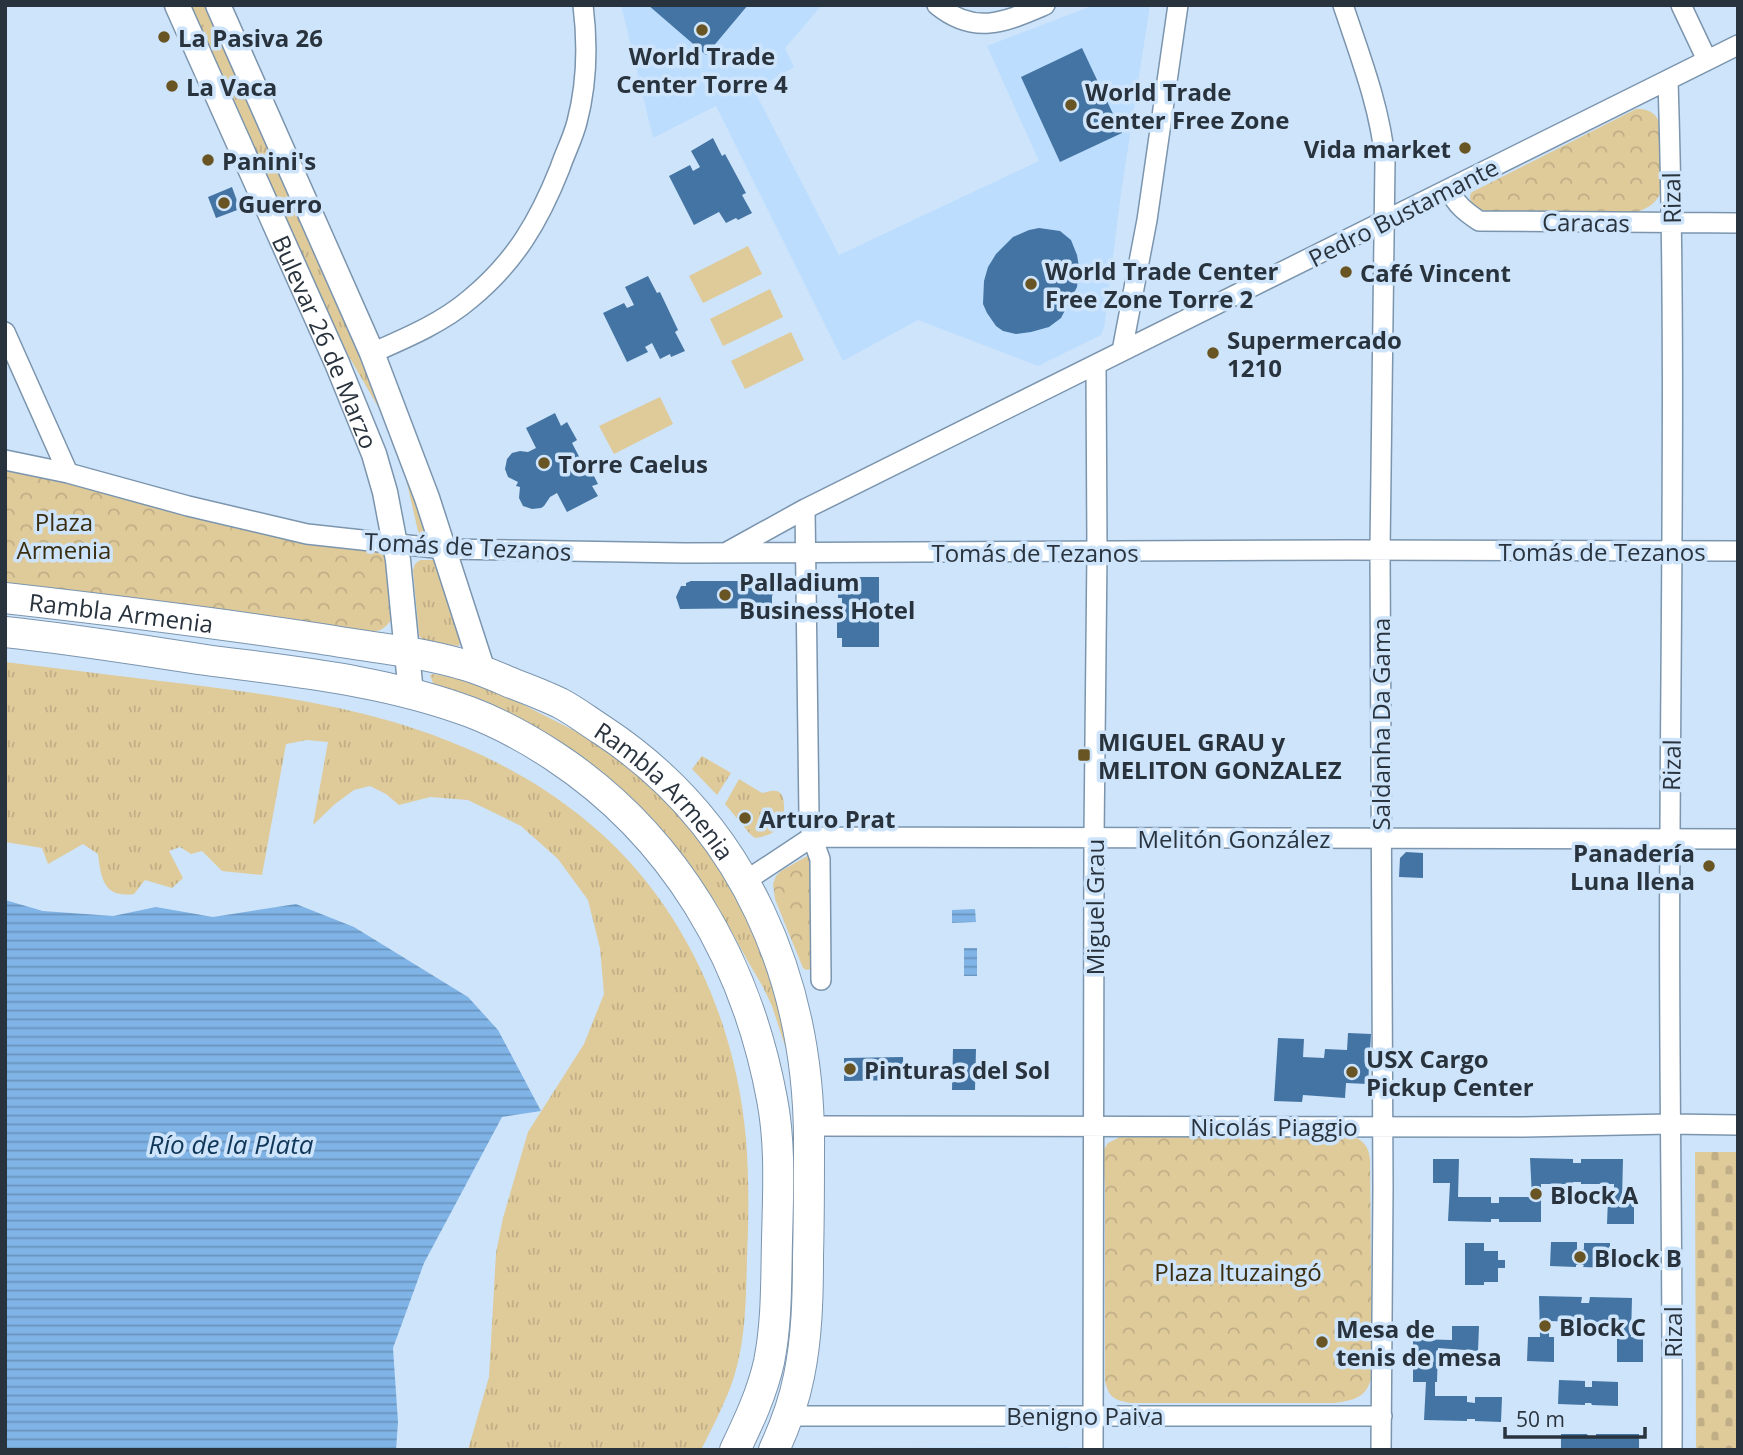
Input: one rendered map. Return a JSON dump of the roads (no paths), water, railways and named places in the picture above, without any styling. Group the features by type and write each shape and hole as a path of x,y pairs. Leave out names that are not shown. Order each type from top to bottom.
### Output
{"main road":[{"name":"Rambla Armenia","path":"5,598 290,634 460,664 562,704 637,756 689,803 744,881 774,943 795,1010 803,1052 810,1126 808,1303 801,1369 789,1416 774,1450"},
{"name":"Rambla Armenia","path":"5,632 366,683 473,713 540,747 596,786 625,812 658,848 685,882 716,935 742,989 754,1025 775,1115 779,1152 776,1294 769,1360 758,1401 736,1450"},
{"path":"716,935 770,1018 781,1055 789,1107 800,1123 810,1126"}],"street":[{"name":"Bulevar 26 de Marzo","path":"177,5 374,454 396,544 411,694"},
{"name":"Bulevar 26 de Marzo","path":"218,5 372,353 427,498 483,671"},
{"path":"372,353 426,328 468,301 505,266 531,230 547,200 576,125 587,62 583,5"},
{"path":"937,5 969,23 993,24 1045,5"},
{"path":"1122,351 1147,220 1178,5"},
{"name":"Saldanha Da Gama","path":"1343,5 1378,112 1385,160 1380,550 1383,1126 1381,1450"},
{"path":"1681,5 1707,60"},
{"name":"Pedro Bustamante","path":"725,553 805,509 1738,45"},
{"name":"Rizal","path":"1668,80 1672,223 1673,551 1670,838 1672,1450"},
{"name":"Caracas","path":"1449,189 1463,210 1479,221 1738,223"},
{"path":"5,332 68,473"},
{"name":"Miguel Grau","path":"1093,1450 1096,365"},
{"name":"Tomás de Tezanos","path":"5,460 68,473 267,526 307,534 444,549 725,553 1738,551"},
{"path":"805,509 809,816 812,837 820,859 821,980"},
{"path":"744,881 812,837"},
{"name":"Melitón González","path":"812,837 1738,839"},
{"name":"Nicolás Piaggio","path":"810,1126 1738,1125"},
{"name":"Benigno Paiva","path":"789,1416 1382,1416"}],"water":[{"name":"Río de la Plata","path":"5,900 43,911 113,916 156,907 213,917 296,904 354,927 468,997 498,1030 541,1111 502,1117 424,1263 393,1348 398,1422 396,1450 5,1450"},
{"path":"975,909 976,922 952,923 952,910"},
{"path":"964,948 977,948 977,976 964,976"}],"place":[{"name":"World Trade Center Torre 4","path":"702,30"},
{"name":"La Pasiva 26","path":"164,37"},
{"name":"La Vaca","path":"172,86"},
{"name":"World Trade Center Free Zone","path":"1071,105"},
{"name":"Vida market","path":"1465,148"},
{"name":"Panini's","path":"208,160"},
{"name":"Guerro","path":"224,203"},
{"name":"Café Vincent","path":"1346,272"},
{"name":"World Trade Center Free Zone Torre 2","path":"1031,284"},
{"name":"Supermercado 1210","path":"1213,353"},
{"name":"Torre Caelus","path":"544,463"},
{"name":"Palladium Business Hotel","path":"725,595"},
{"name":"MIGUEL GRAU y MELITON GONZALEZ","path":"1084,755"},
{"name":"Arturo Prat","path":"745,818"},
{"name":"Panadería Luna llena","path":"1709,866"},
{"name":"Pinturas del Sol","path":"850,1069"},
{"name":"USX Cargo Pickup Center","path":"1352,1072"},
{"name":"Block A","path":"1536,1194"},
{"name":"Block B","path":"1580,1257"},
{"name":"Block C","path":"1545,1326"},
{"name":"Mesa de tenis de mesa","path":"1322,1342"}],"park label":[{"name":"Plaza Armenia","path":"64,535"},
{"name":"Plaza Ituzaingó","path":"1238,1271"}]}
